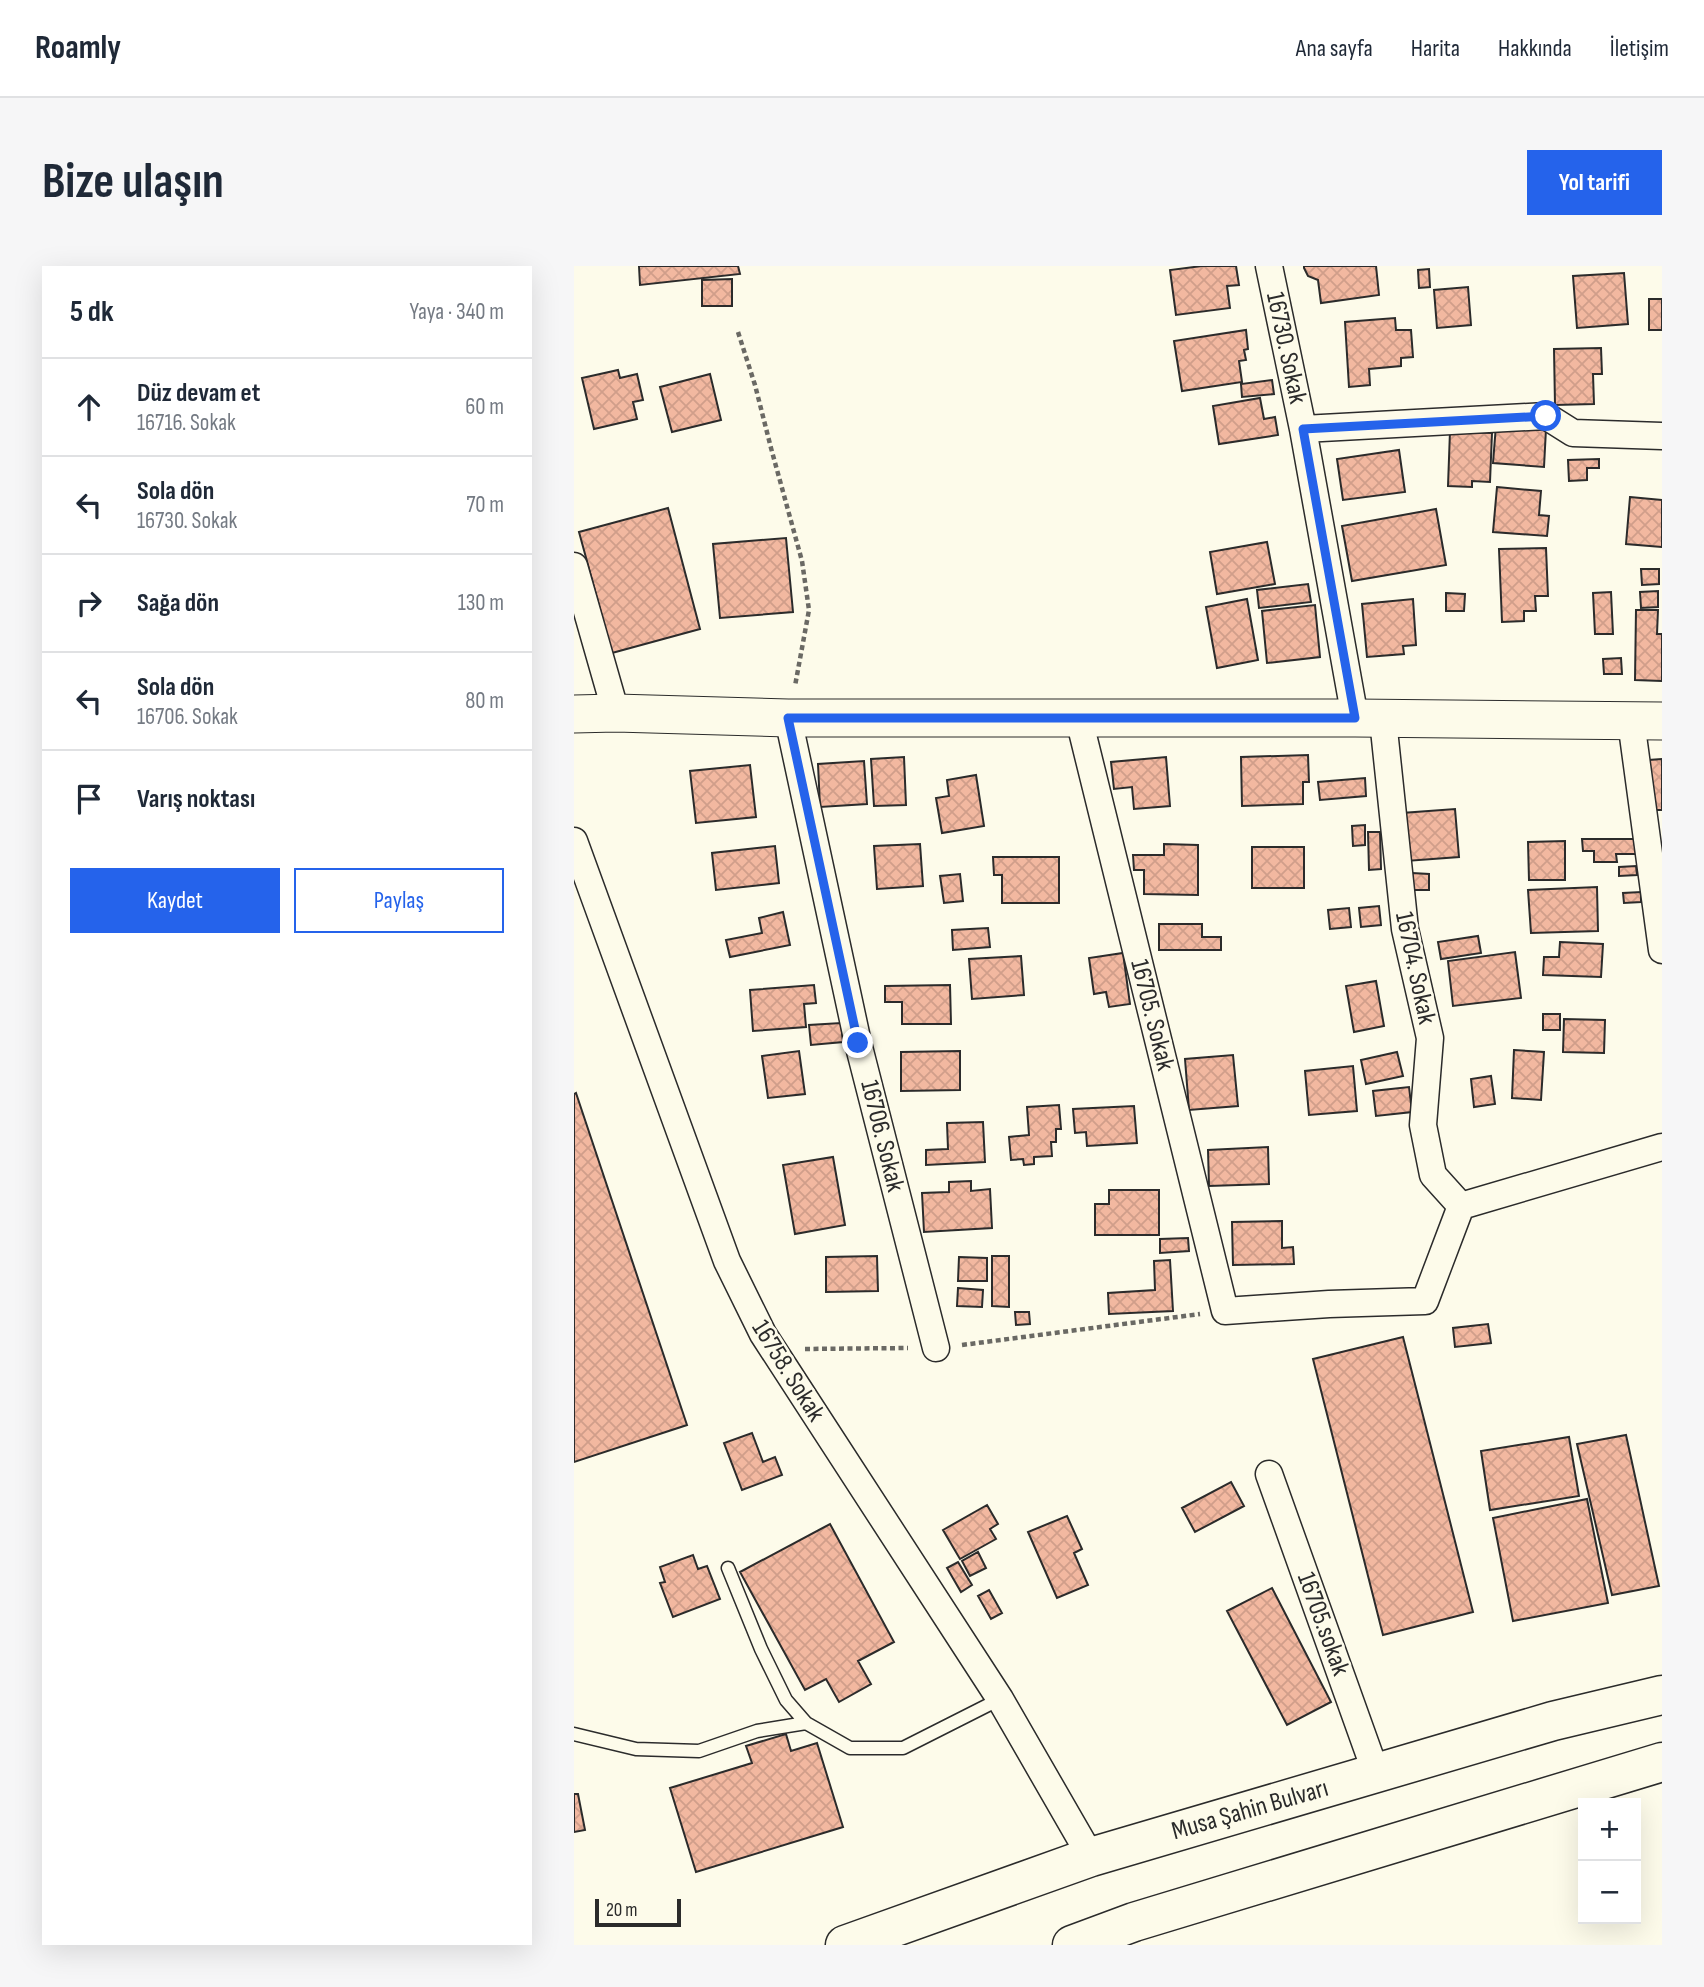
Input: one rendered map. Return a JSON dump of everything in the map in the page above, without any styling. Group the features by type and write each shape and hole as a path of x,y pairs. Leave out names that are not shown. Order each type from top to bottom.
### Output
{"highway":[{"name":"Musa Şahin Bulvarı","path":"845,1945 1091,1857 1553,1721 1662,1695"},
{"path":"1083,1943 1662,1762"}],"main road":[{"path":"574,714 788,718 1646,721"}],"street":[{"name":"16730. Sokak","path":"1269,266 1369,719"},
{"path":"1303,429 1546,416 1573,433 1662,436"},
{"path":"574,566 616,713"},
{"name":"16706. Sokak","path":"788,718 858,1043 936,1348"},
{"name":"16705. Sokak","path":"1079,719 1225,1311"},
{"name":"16704. Sokak","path":"1369,719 1405,929 1430,1038 1423,1125 1433,1175 1461,1206"},
{"path":"1646,721 1662,950"},
{"name":"16758. Sokak","path":"574,841 727,1261 763,1334 1000,1699 1091,1857"},
{"path":"1225,1311 1425,1301 1461,1206 1662,1146"},
{"name":"16705.sokak","path":"1269,1474 1376,1773"}],"lane":[{"path":"728,1568 761,1649 786,1700 806,1723 850,1748 903,1748 1000,1699"},
{"path":"574,1734 636,1749 699,1751 757,1731 806,1723"}],"path":[{"path":"738,332 755,385 802,561 809,610 788,718"},
{"path":"772,1349 936,1348 1225,1311"}],"building":[{"path":"639,266 738,266 740,274 640,285"},
{"path":"1236,266 1239,285 1227,286 1230,308 1176,315 1170,270"},
{"path":"1304,266 1376,266 1379,295 1321,303 1318,280 1308,276"},
{"path":"1429,269 1430,287 1419,288 1418,270"},
{"path":"1624,273 1628,324 1577,328 1573,276"},
{"path":"732,279 732,306 702,306 702,280"},
{"path":"1468,287 1471,325 1437,328 1434,290"},
{"path":"1649,299 1662,299 1662,330 1649,330"},
{"path":"1395,318 1396,330 1411,330 1413,357 1401,358 1401,366 1369,369 1370,385 1349,387 1345,322"},
{"path":"1246,330 1246,360 1239,361 1242,382 1182,391 1174,341"},
{"path":"1601,348 1602,374 1593,374 1594,404 1555,405 1554,349"},
{"path":"618,370 620,378 637,374 643,400 633,402 637,419 594,429 582,378"},
{"path":"710,374 721,420 672,432 660,387"},
{"path":"1272,380 1274,394 1242,397 1241,384"},
{"path":"1260,398 1264,419 1275,417 1278,435 1219,444 1213,406"},
{"path":"1496,425 1546,429 1544,467 1493,463"},
{"path":"1450,431 1492,433 1490,482 1472,481 1472,487 1448,486"},
{"path":"1399,450 1405,492 1343,500 1337,459"},
{"path":"1599,459 1599,468 1587,468 1587,480 1569,481 1568,460"},
{"path":"1497,487 1541,491 1539,515 1549,516 1547,536 1493,532"},
{"path":"1630,497 1662,500 1662,547 1626,544"},
{"path":"668,508 700,629 612,653 579,532"},
{"path":"1436,509 1446,565 1352,581 1342,526"},
{"path":"786,538 793,612 720,618 713,544"},
{"path":"1267,542 1275,584 1217,594 1210,552"},
{"path":"1546,548 1548,596 1535,596 1536,611 1524,611 1524,621 1502,622 1499,549"},
{"path":"1641,569 1659,569 1659,584 1642,585"},
{"path":"1308,584 1311,602 1259,608 1257,590"},
{"path":"1658,591 1658,607 1641,608 1640,592"},
{"path":"1611,592 1613,634 1595,634 1593,593"},
{"path":"1446,593 1465,594 1464,611 1446,611"},
{"path":"1247,599 1258,660 1217,668 1206,607"},
{"path":"1413,599 1416,645 1403,646 1404,654 1367,657 1362,604"},
{"path":"1315,605 1320,657 1267,663 1262,611"},
{"path":"1636,610 1658,610 1657,634 1662,634 1662,681 1635,680"},
{"path":"1621,658 1622,674 1604,674 1603,659"},
{"path":"1308,755 1309,782 1303,782 1303,804 1242,806 1241,757"},
{"path":"904,757 906,805 874,806 871,759"},
{"path":"1166,757 1170,806 1134,809 1132,787 1114,789 1111,762"},
{"path":"1662,759 1662,810 1652,810 1649,760"},
{"path":"864,761 867,804 820,807 818,764"},
{"path":"750,765 756,817 696,823 690,771"},
{"path":"976,775 984,826 942,833 936,798 949,796 947,780"},
{"path":"1365,778 1366,796 1320,800 1318,782"},
{"path":"1455,809 1459,857 1406,861 1402,813"},
{"path":"1365,825 1365,845 1353,846 1352,826"},
{"path":"1368,832 1380,832 1381,869 1369,870"},
{"path":"1582,839 1638,839 1638,854 1616,854 1617,862 1594,862 1594,851 1583,851"},
{"path":"1565,841 1565,880 1529,880 1528,842"},
{"path":"920,844 923,886 877,889 874,846"},
{"path":"1164,844 1198,845 1198,895 1144,894 1144,870 1134,870 1133,855 1164,855"},
{"path":"775,846 779,883 716,890 712,853"},
{"path":"1252,847 1304,847 1304,888 1252,888"},
{"path":"993,857 1059,857 1059,903 1002,903 1002,875 994,875"},
{"path":"1636,866 1637,875 1619,876 1619,867"},
{"path":"1412,873 1429,874 1429,890 1412,890"},
{"path":"960,874 963,901 944,903 940,876"},
{"path":"1597,887 1598,931 1531,933 1528,890"},
{"path":"1641,892 1641,902 1624,903 1623,893"},
{"path":"1379,906 1381,925 1361,927 1359,908"},
{"path":"1349,908 1351,927 1330,929 1328,910"},
{"path":"783,912 790,945 730,957 726,940 762,933 759,918"},
{"path":"1159,924 1202,924 1202,937 1221,937 1221,950 1159,950"},
{"path":"988,928 990,947 953,950 952,930"},
{"path":"1478,936 1481,953 1441,959 1438,942"},
{"path":"1560,942 1603,944 1601,977 1543,975 1544,957 1559,957"},
{"path":"1515,952 1521,998 1453,1006 1448,961"},
{"path":"1123,953 1130,1004 1109,1007 1106,992 1094,994 1089,958"},
{"path":"1021,956 1024,995 972,999 969,959"},
{"path":"1376,981 1384,1026 1354,1032 1346,986"},
{"path":"814,985 816,1003 804,1004 806,1027 753,1031 750,990"},
{"path":"950,985 951,1024 902,1024 902,1002 885,1002 885,986"},
{"path":"1543,1014 1560,1014 1560,1030 1543,1030"},
{"path":"1564,1019 1605,1020 1604,1053 1563,1052"},
{"path":"841,1023 843,1042 811,1045 809,1025"},
{"path":"1514,1050 1544,1052 1541,1100 1512,1098"},
{"path":"799,1051 805,1094 768,1098 762,1056"},
{"path":"960,1051 960,1090 901,1091 901,1052"},
{"path":"1397,1052 1403,1076 1366,1084 1361,1060"},
{"path":"1233,1055 1238,1106 1189,1110 1185,1059"},
{"path":"1353,1066 1357,1111 1309,1115 1305,1071"},
{"path":"1491,1076 1495,1104 1474,1107 1471,1079"},
{"path":"1409,1087 1412,1112 1376,1116 1373,1091"},
{"path":"576,1093 687,1425 574,1462 574,1094"},
{"path":"1059,1105 1061,1129 1056,1129 1056,1142 1051,1142 1052,1156 1034,1157 1034,1164 1024,1165 1023,1159 1011,1160 1009,1137 1029,1135 1027,1107"},
{"path":"1134,1106 1137,1143 1087,1146 1086,1132 1075,1133 1073,1109"},
{"path":"983,1122 985,1162 926,1165 926,1150 948,1149 947,1123"},
{"path":"1268,1147 1269,1184 1209,1186 1208,1150"},
{"path":"833,1157 845,1225 795,1234 783,1165"},
{"path":"971,1181 971,1191 990,1189 992,1228 924,1232 922,1193 949,1192 949,1182"},
{"path":"1109,1190 1159,1190 1159,1235 1095,1235 1095,1204 1109,1204"},
{"path":"1282,1221 1282,1248 1293,1247 1294,1264 1233,1265 1232,1222"},
{"path":"1188,1238 1189,1251 1160,1253 1160,1239"},
{"path":"877,1256 878,1291 826,1292 826,1257"},
{"path":"992,1256 1009,1256 1009,1307 992,1306"},
{"path":"959,1257 987,1258 987,1281 958,1281"},
{"path":"1170,1260 1173,1311 1109,1314 1108,1293 1155,1290 1154,1261"},
{"path":"958,1288 983,1290 982,1307 957,1306"},
{"path":"1015,1312 1029,1312 1030,1324 1016,1325"},
{"path":"1488,1324 1491,1343 1455,1347 1453,1328"},
{"path":"1403,1337 1473,1612 1383,1635 1313,1359"},
{"path":"752,1433 763,1462 775,1457 782,1475 742,1490 724,1443"},
{"path":"1626,1435 1659,1586 1612,1595 1577,1444"},
{"path":"1569,1437 1579,1496 1490,1510 1481,1451"},
{"path":"1231,1482 1244,1506 1195,1532 1182,1508"},
{"path":"1587,1499 1608,1603 1513,1621 1493,1518"},
{"path":"987,1505 998,1524 990,1529 996,1539 960,1559 943,1530"},
{"path":"1067,1516 1082,1549 1074,1553 1088,1585 1057,1598 1028,1532"},
{"path":"830,1524 894,1642 858,1661 871,1684 839,1702 826,1679 805,1690 740,1572"},
{"path":"978,1552 986,1568 970,1576 962,1561"},
{"path":"693,1555 698,1569 707,1566 720,1599 673,1617 660,1583 665,1582 660,1567"},
{"path":"958,1562 972,1585 961,1592 947,1568"},
{"path":"1272,1588 1331,1702 1287,1725 1227,1611"},
{"path":"989,1590 1002,1613 991,1619 978,1596"},
{"path":"786,1734 791,1751 817,1743 843,1827 696,1872 670,1788 752,1763 746,1746"},
{"path":"574,1794 578,1794 585,1830 574,1832"}],"route":[{"path":"858,1043 788,718 1355,718 1303,429 1546,416"}]}
